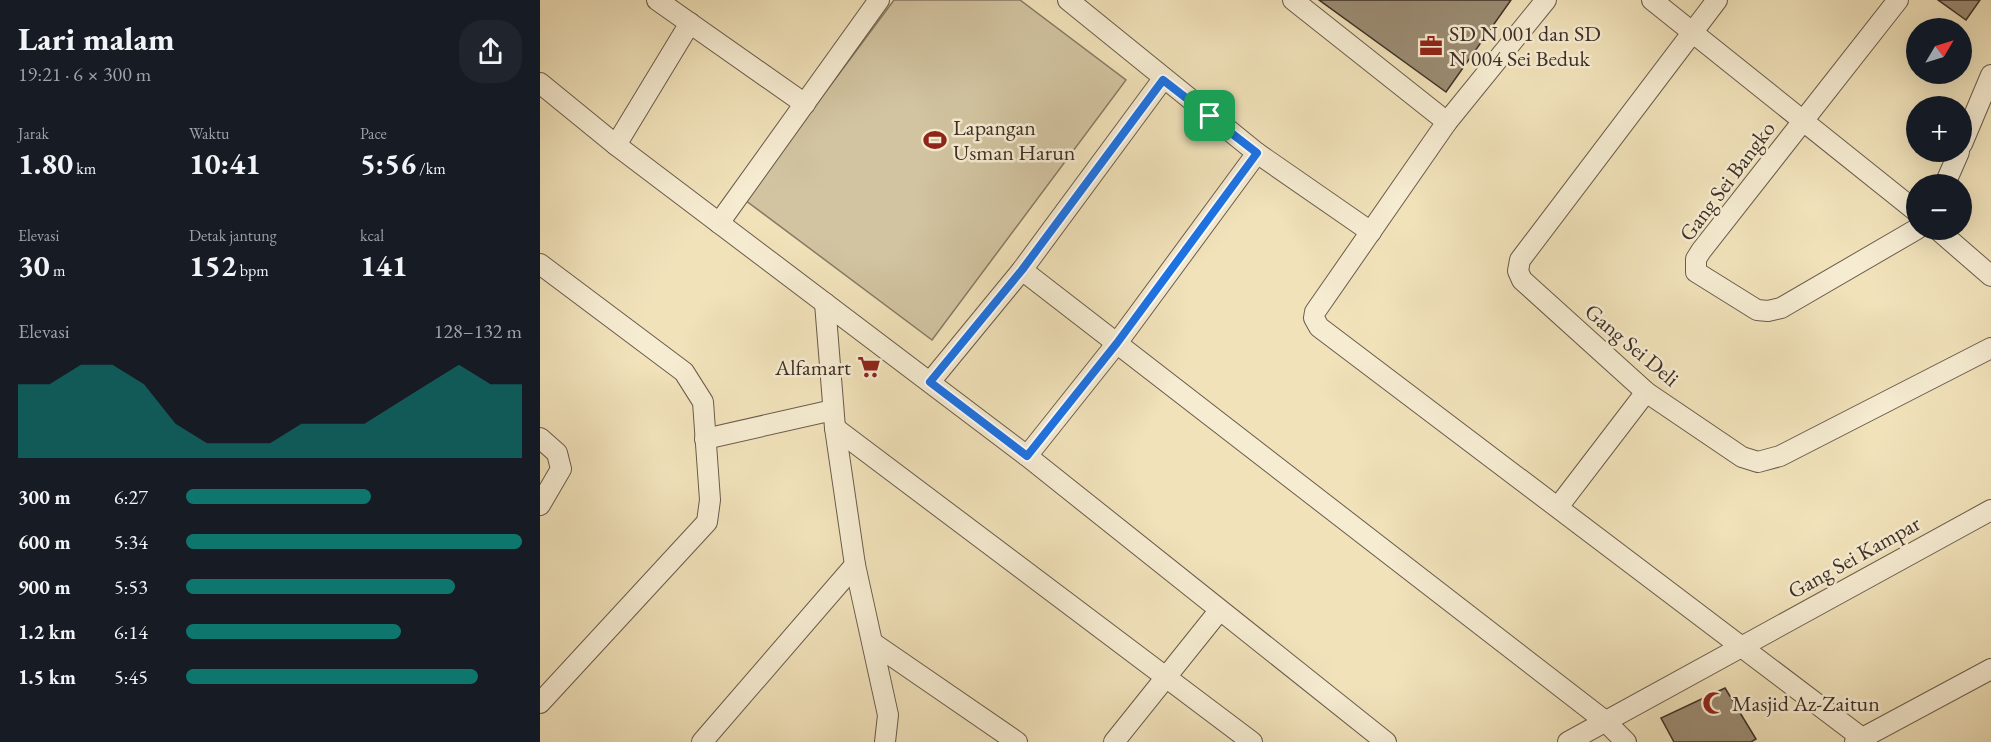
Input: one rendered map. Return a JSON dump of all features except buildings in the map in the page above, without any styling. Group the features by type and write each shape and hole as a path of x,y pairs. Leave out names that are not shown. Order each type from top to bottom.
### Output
{"street":[{"path":"657,0 682,12 805,104"},
{"path":"718,222 879,0"},
{"path":"1068,0 1163,80 1257,153 1371,232"},
{"path":"1293,0 1447,122"},
{"path":"1546,0 1447,122 1315,312 1314,318 1319,327 1740,646 1859,740 1991,669"},
{"path":"1652,0 1906,203"},
{"path":"1692,31 1717,0"},
{"path":"1803,120 1898,0"},
{"path":"616,145 682,12"},
{"name":"Gang Sei Deli","path":"1692,31 1519,266 1522,280 1530,289 1646,392 1742,457 1758,462 1780,456 1991,348"},
{"path":"1972,120 1991,75"},
{"path":"930,382 1022,270 1163,80"},
{"path":"540,83 616,145 1027,456 1386,742"},
{"name":"Gang Sei Bangko","path":"1803,120 1701,251 1696,260 1696,272 1757,310 1768,311 1780,308 1906,234"},
{"path":"1027,456 1117,343 1257,153"},
{"path":"1950,240 1991,276"},
{"path":"540,264 684,372 703,402 710,500 708,522 540,703"},
{"path":"1022,270 1605,721 1626,742"},
{"path":"825,303 834,419 855,565 888,715 885,742"},
{"path":"1558,507 1646,392"},
{"path":"705,439 834,419 1252,742"},
{"path":"540,438 557,453 561,468 540,505"},
{"name":"Gang Sei Kampar","path":"1568,742 1991,510"},
{"path":"702,742 855,565"},
{"path":"1114,742 1219,611"},
{"path":"873,643 1017,742"}],"shaded area":[{"name":"Lapangan Usman Harun","path":"894,0 1020,0 1126,80 932,340 745,200"}],"place":[{"name":"SD N 001 dan SD N 004 Sei Beduk","path":"1431,46"},
{"name":"Lapangan Usman Harun","path":"935,140"},
{"name":"Alfamart","path":"869,367"},
{"name":"Masjid Az-Zaitun","path":"1714,703"}],"route":[{"path":"1163,80 1210,116 1257,153 1117,343 1027,456 930,382 1022,270 1163,80"}]}
